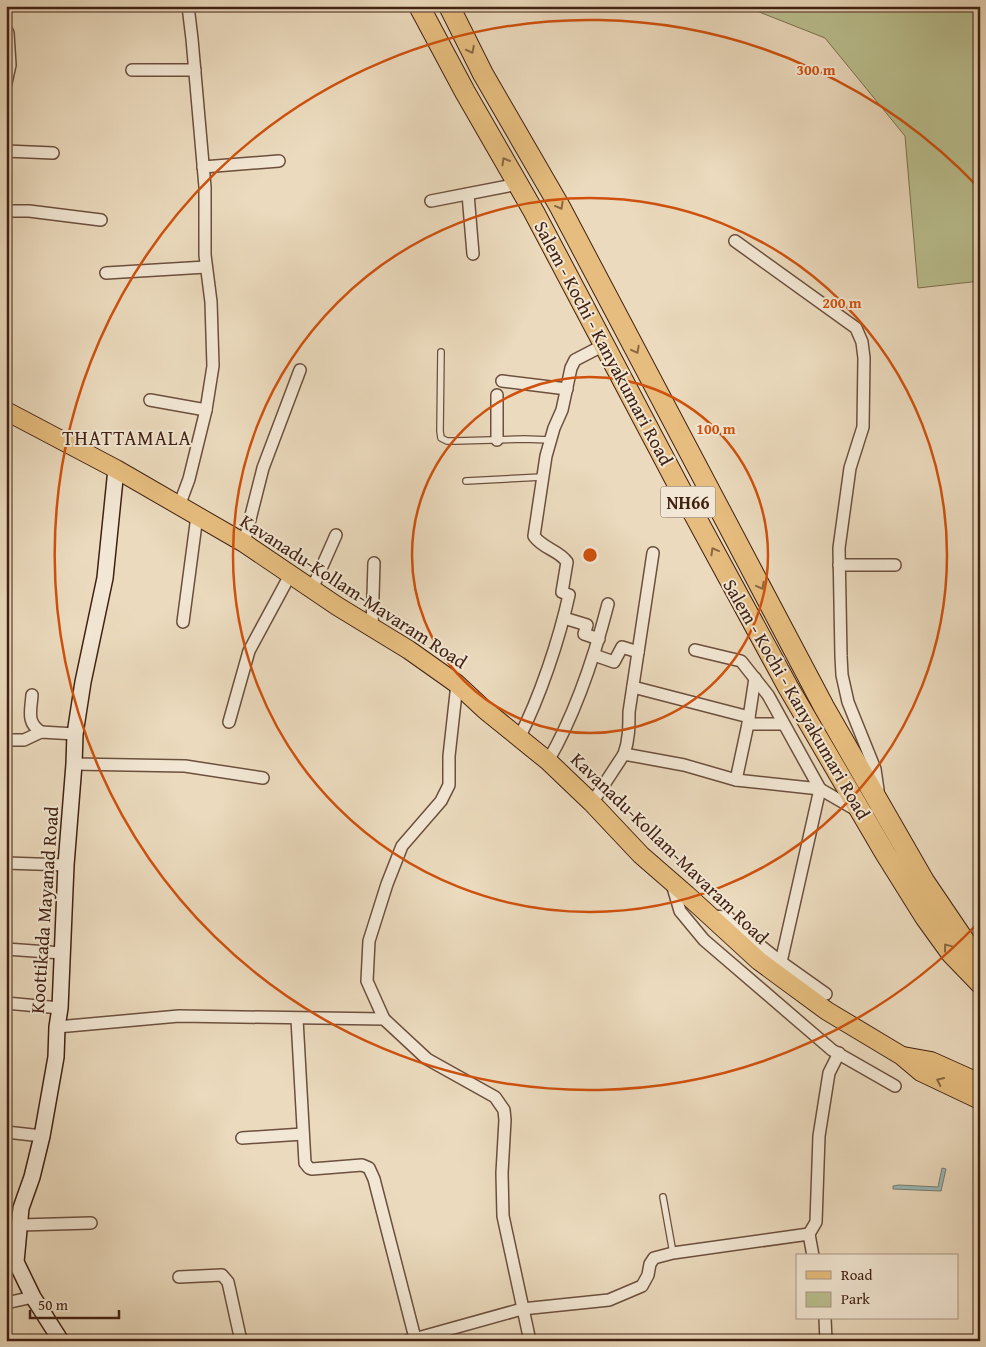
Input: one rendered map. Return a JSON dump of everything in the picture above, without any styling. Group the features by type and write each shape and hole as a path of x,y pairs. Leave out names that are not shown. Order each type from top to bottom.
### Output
{"highway":[{"name":"Salem - Kochi - Kanyakumari Road","path":"420,6 465,92 518,184 783,678 872,810 970,949 980,960"},
{"name":"Salem - Kochi - Kanyakumari Road","path":"449,6 483,74 560,207 824,707 925,917 951,953 980,983"}],"main road":[{"name":"Kavanadu-Kollam-Mavaram Road","path":"6,411 116,469 244,543 290,575 409,650 457,684 548,761 592,803 641,855 759,961 827,1011 902,1056 921,1072 980,1100"},
{"name":"Koottikada Mayanad Road","path":"61,1341 11,1260 20,1225 21,1208 42,1136 56,1058 75,734 83,682 105,578 116,469"},
{"name":"Kavanadu-Kollam-Mavaram Road","path":"902,1056 931,1061 980,1083"}],"street":[{"path":"178,506 189,479 206,410 213,366 210,302 206,267 203,166 188,6"},
{"path":"6,30 8,33 10,65 6,83"},
{"path":"132,70 195,70"},
{"path":"6,151 53,152"},
{"path":"203,166 279,161"},
{"path":"431,202 518,184"},
{"path":"468,194 473,254"},
{"path":"6,211 29,211 101,220"},
{"path":"624,754 684,766 736,780 820,789 872,810 875,769 848,702 842,675 839,565 839,548 850,468 863,427 864,358 862,342 856,328 735,241"},
{"path":"106,273 206,267"},
{"path":"519,738 528,722 564,618 570,594 562,592 567,562 563,555 545,547 534,536 542,477 554,428 562,410 571,368 575,360 604,345"},
{"path":"244,543 263,468 300,370"},
{"path":"502,381 567,389"},
{"path":"497,395 497,440"},
{"path":"150,400 206,410"},
{"path":"183,622 197,516"},
{"path":"312,589 336,535"},
{"path":"592,803 624,754 629,737 629,712 653,553"},
{"path":"372,628 374,563"},
{"path":"839,565 895,565"},
{"path":"229,722 249,651 290,575"},
{"path":"548,761 564,733 594,654 608,604"},
{"path":"564,618 587,625 584,634 599,639"},
{"path":"594,654 614,662 622,647 638,652"},
{"path":"695,650 741,661 768,695 820,789 781,962"},
{"path":"736,780 749,720 755,678"},
{"path":"457,684 449,756 449,785 441,801 402,846 386,884 369,941 367,981 384,1019 427,1059 496,1097 504,1110 506,1120 502,1173 503,1216 530,1341"},
{"path":"633,687 749,720 783,724"},
{"path":"32,695 30,719 34,727 41,732"},
{"path":"6,740 24,740 41,732 75,734"},
{"path":"74,764 185,766 262,778"},
{"path":"6,863 66,864"},
{"path":"671,880 680,911 704,940 832,1050 895,1086"},
{"path":"708,916 728,917 743,932 781,962 826,994"},
{"path":"6,948 62,953"},
{"path":"6,1002 60,1008"},
{"path":"57,1027 179,1016 384,1019"},
{"path":"297,1019 305,1163 309,1168 362,1165 369,1168 382,1206 411,1339 522,1309 609,1300 642,1286 654,1258 673,1253 809,1234"},
{"path":"814,1254 809,1234 816,1222 819,1136 829,1073 839,1053"},
{"path":"6,1132 42,1136"},
{"path":"242,1138 303,1134"},
{"path":"20,1225 91,1223"},
{"path":"179,1277 222,1275 225,1277 228,1282 241,1341"},
{"path":"6,1303 33,1297"},
{"path":"825,1320 826,1341"}],"lane":[{"path":"441,352 441,438 447,441 551,440"},
{"path":"466,481 542,477"},
{"path":"664,1197 673,1253"}],"green space":[{"path":"744,6 980,6 980,112 976,118 980,122 980,281 918,288 905,136 825,38"}],"water":[{"path":"942,1168 946,1169 941,1191 893,1189 893,1186 899,1185 938,1187"}],"district":[{"name":"THATTAMALA","path":"127,437"}]}
